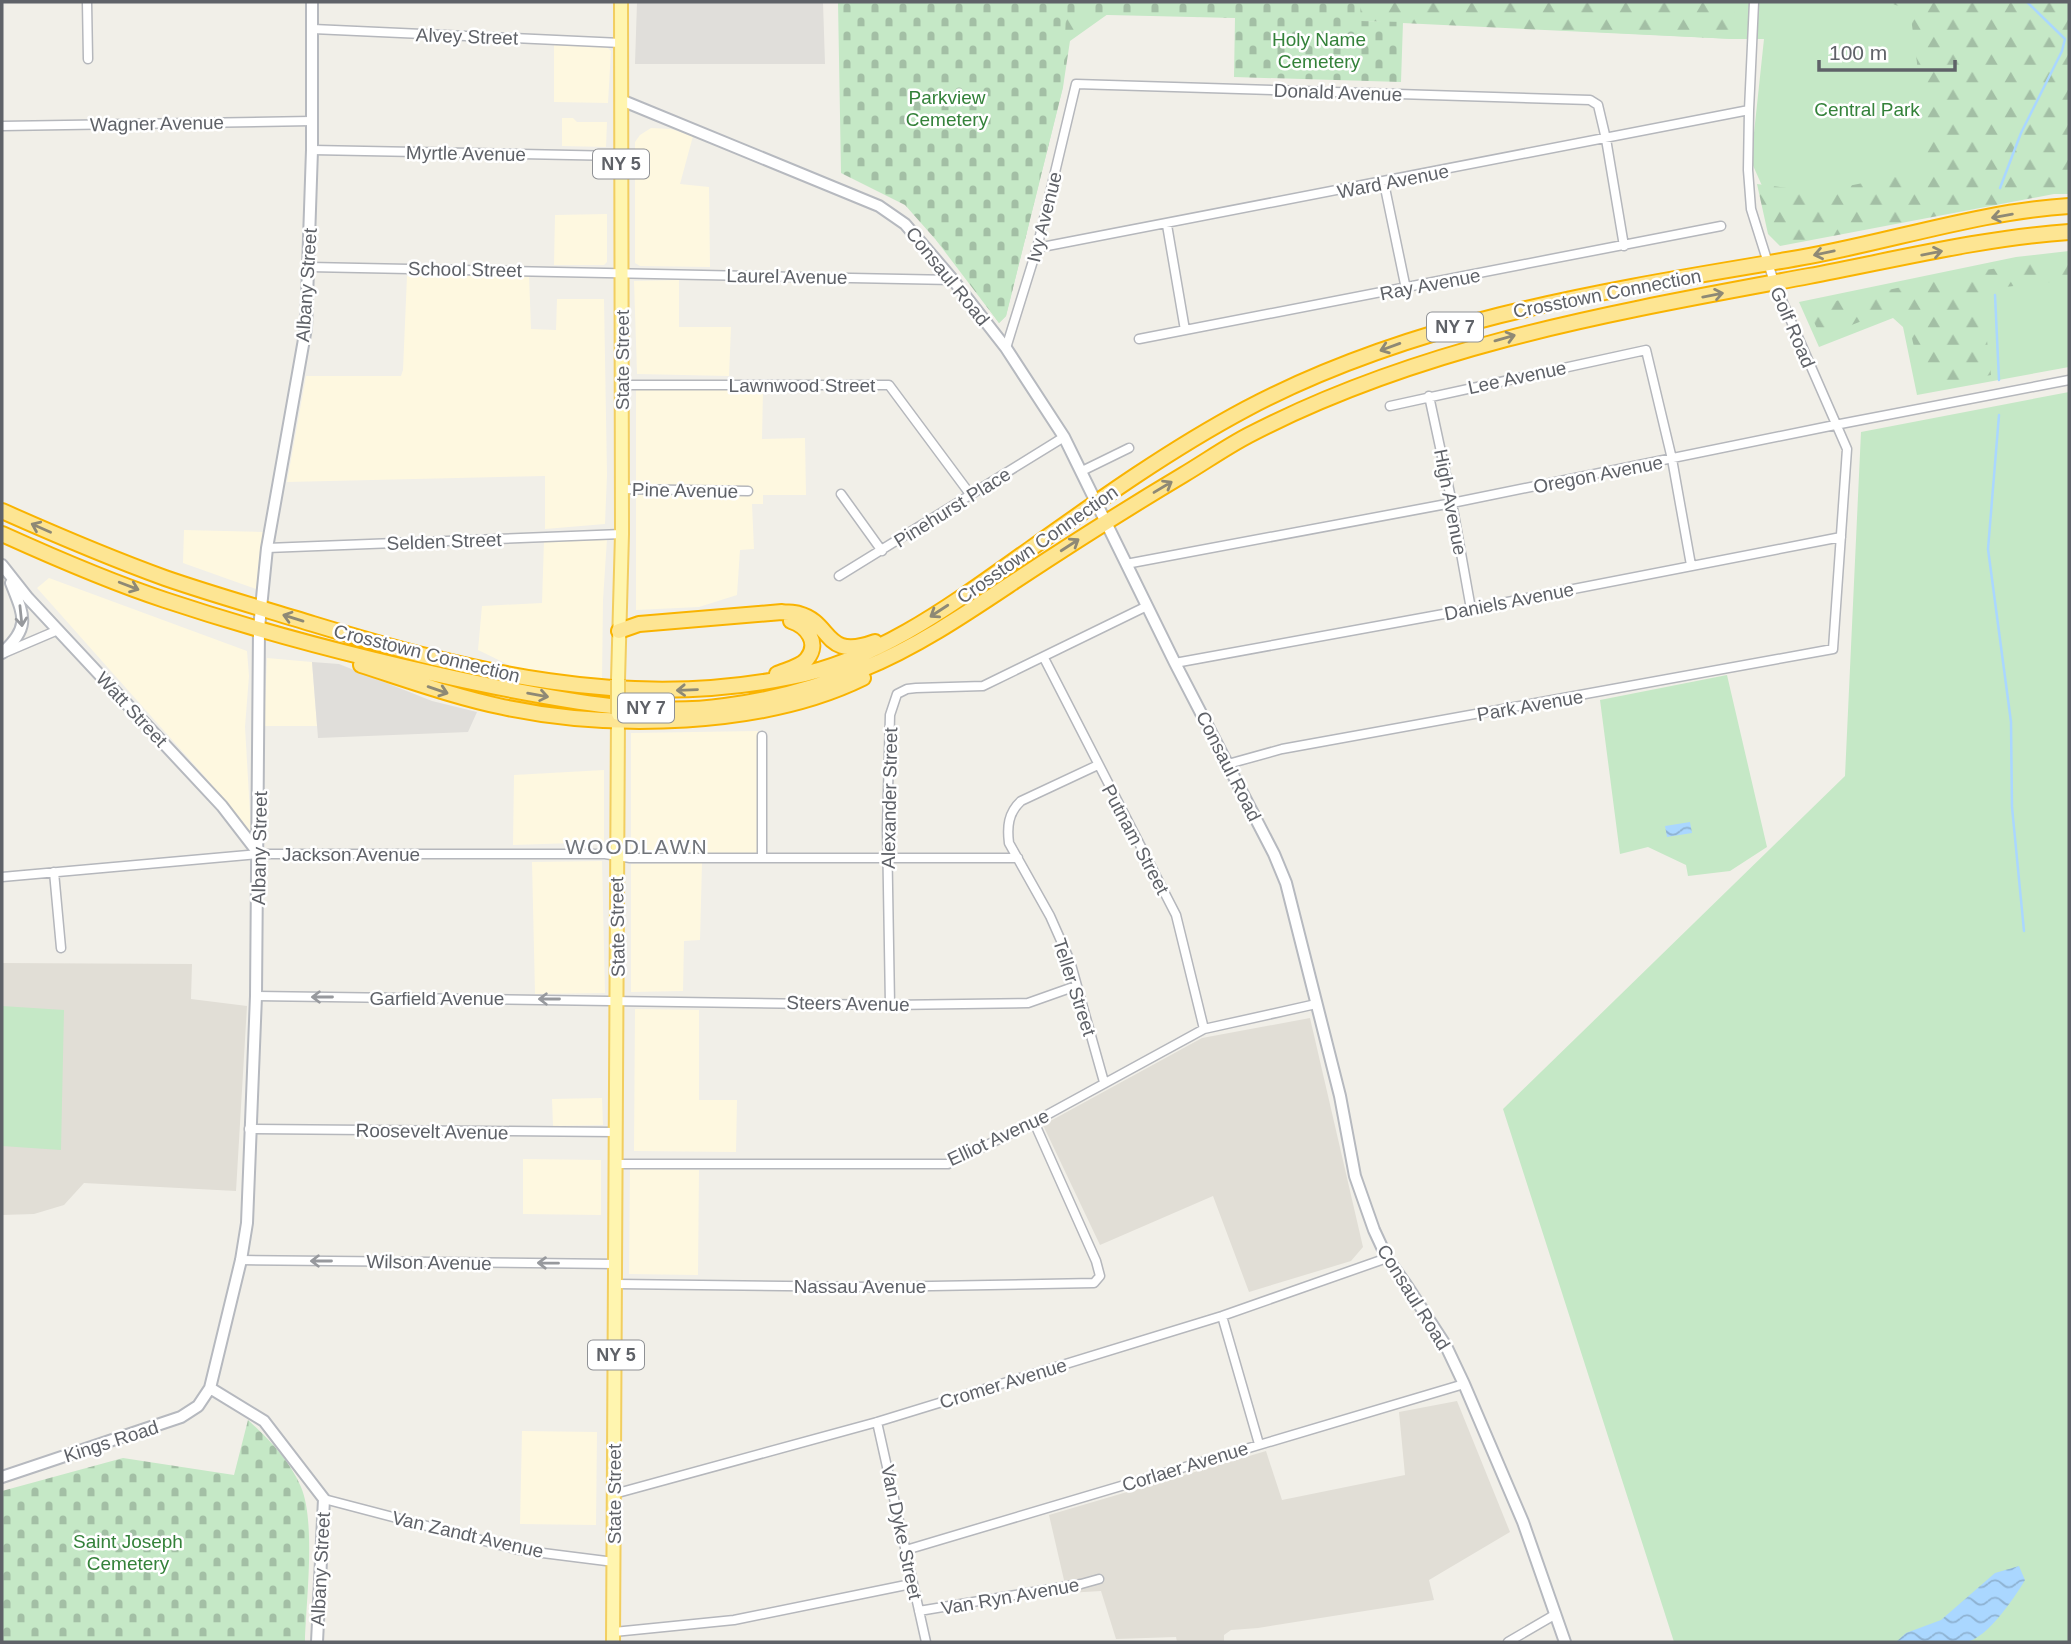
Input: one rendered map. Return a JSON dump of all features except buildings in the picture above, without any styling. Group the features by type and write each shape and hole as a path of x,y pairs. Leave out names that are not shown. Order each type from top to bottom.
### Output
{"highway":[{"name":"Crosstown Connection","path":"2,511 156,575 262,609 498,674 645,691 755,684 798,676 861,655 916,627 1165,456 1247,409 1331,369 1418,337 1524,308 1802,257 1949,225 2069,206"},
{"name":"Crosstown Connection","path":"2,534 65,562 164,600 433,674 581,702 654,709 721,707 804,691 867,667 930,635 1105,522 1248,436 1336,395 1427,360 1528,331 1979,244 2069,232"},
{"path":"619,631 639,624 782,612 801,614 818,626 831,642 847,648 867,645 916,627"},
{"path":"619,631 639,634 781,619 805,628 811,636 812,644 805,662 755,684"},
{"path":"281,634 317,651 458,697 506,708 561,716 692,719 760,711 846,686 879,670 930,635"}],"main road":[{"name":"State Street","path":"613,1637 616,856 622,534 621,2"}],"street":[{"path":"87,2 88,59"},
{"name":"Albany Street","path":"312,2 312,150 306,328 267,548 259,628 259,854 247,1223 241,1260 210,1388 264,1421 324,1499 317,1642"},
{"name":"Golf Road","path":"1755,2 1749,110 1748,192 1751,209 1774,282 1847,449 1833,649"},
{"name":"Alvey Street","path":"313,29 621,43"},
{"name":"Donald Avenue","path":"1076,84 1590,100 1598,105 1606,139"},
{"name":"Ivy Avenue","path":"1006,348 1037,248 1076,84"},
{"name":"Consaul Road","path":"621,100 879,206 905,224 1006,348 1064,437 1286,883 1340,1096 1355,1176 1387,1258 1446,1346 1464,1384 1523,1522 1566,1642"},
{"name":"Ward Avenue","path":"1037,248 1384,183 1749,110"},
{"name":"Wagner Avenue","path":"2,125 312,121"},
{"path":"1606,139 1624,246"},
{"name":"Myrtle Avenue","path":"312,150 621,156"},
{"path":"1384,183 1406,289"},
{"path":"1167,225 1185,330"},
{"name":"Ray Avenue","path":"1139,339 1721,226"},
{"name":"School Street","path":"309,267 621,272"},
{"name":"Laurel Avenue","path":"621,272 953,280"},
{"name":"Lee Avenue","path":"1390,406 1646,350 1672,459"},
{"name":"Oregon Avenue","path":"1126,564 1452,503 2069,380"},
{"name":"Lawnwood Street","path":"622,385 888,385 970,494"},
{"name":"High Avenue","path":"1429,396 1471,609"},
{"name":"Pinehurst Place","path":"839,576 1064,437"},
{"path":"1082,471 1129,449"},
{"path":"1672,459 1691,565"},
{"name":"Pine Avenue","path":"621,489 748,491"},
{"path":"841,494 882,551"},
{"name":"Selden Street","path":"267,548 622,534"},
{"name":"Daniels Avenue","path":"1175,663 1841,537"},
{"path":"2,654 21,632 23,623 23,615 5,570"},
{"name":"Watt Street","path":"5,570 222,807 259,854"},
{"name":"Alexander Street","path":"890,1005 890,715 897,694 916,688 983,686 1147,606"},
{"path":"2,654 58,630"},
{"name":"Park Avenue","path":"1228,764 1282,749 1833,649"},
{"name":"Putnam Street","path":"1044,658 1176,915 1204,1029"},
{"path":"762,736 762,858"},
{"name":"Teller Street","path":"1098,765 1020,802 1013,808 1007,831 1009,843 1051,916 1070,961 1104,1083"},
{"name":"Jackson Avenue","path":"2,877 259,854 888,860 1017,858"},
{"path":"54,872 61,948"},
{"name":"Steers Avenue","path":"617,999 890,1005 1028,1003 1076,985"},
{"name":"Garfield Avenue","path":"256,996 617,999"},
{"name":"Elliot Avenue","path":"615,1164 948,1164 1034,1122 1204,1029 1316,1004"},
{"name":"Nassau Avenue","path":"616,1284 860,1287 1094,1283 1100,1276 1092,1250 1034,1122"},
{"name":"Roosevelt Avenue","path":"249,1129 615,1132"},
{"name":"Cromer Avenue","path":"614,1494 877,1422 1222,1316 1387,1258"},
{"name":"Wilson Avenue","path":"241,1260 616,1264"},
{"path":"1222,1316 1259,1444"},
{"name":"Corlaer Avenue","path":"906,1550 1464,1384"},
{"name":"Kings Road","path":"2,1477 181,1417 198,1406 210,1388"},
{"name":"Van Dyke Street","path":"877,1422 926,1642"},
{"name":"Van Zandt Avenue","path":"324,1499 519,1550 614,1562"},
{"name":"Van Ryn Avenue","path":"919,1611 1099,1579"},
{"path":"613,1637 734,1620 911,1584"},
{"path":"1508,1642 1556,1614"}],"shaded area":[{"path":"637,2 823,2 825,64 635,64"},
{"path":"554,45 607,47 611,51 608,103 554,102"},
{"path":"562,118 573,118 577,122 607,122 606,147 562,146"},
{"path":"651,128 671,129 693,136 680,184 709,187 710,267 640,266 635,263 635,142"},
{"path":"607,214 607,262 604,265 554,265 555,215"},
{"path":"529,275 531,329 556,330 557,299 604,299 607,475 605,524 545,529 545,476 287,482 306,376 401,376 407,276"},
{"path":"679,280 679,327 731,327 729,376 637,374 634,281"},
{"path":"636,390 763,390 762,439 805,438 806,495 763,495 763,504 752,504 754,549 740,550 737,595 699,607 636,610"},
{"path":"184,530 263,532 256,589 183,563"},
{"path":"607,539 602,680 519,670 478,650 482,606 542,603 544,541"},
{"path":"49,578 247,651 249,676 245,727 251,830 247,831 207,779 37,588"},
{"path":"267,658 312,662 317,726 264,726"},
{"path":"312,662 339,664 432,701 477,712 468,732 318,738"},
{"path":"758,731 757,855 631,850 631,733"},
{"path":"604,770 604,842 513,845 514,775"},
{"path":"602,861 605,993 535,994 532,862"},
{"path":"702,863 700,940 684,941 683,991 631,992 631,864"},
{"path":"2,963 192,964 191,999 247,1006 236,1191 84,1183 64,1205 34,1214 2,1215"},
{"path":"635,1009 699,1010 699,1100 737,1100 736,1152 634,1151"},
{"path":"1310,1018 1363,1247 1351,1261 1249,1292 1213,1196 1100,1245 1043,1125 1202,1038"},
{"path":"602,1098 603,1125 553,1126 552,1099"},
{"path":"523,1159 601,1160 601,1215 523,1214"},
{"path":"630,1169 699,1170 698,1275 629,1274"},
{"path":"1457,1401 1510,1532 1429,1580 1434,1600 1231,1630 1224,1635 1224,1642 1177,1642 1176,1637 1116,1639 1101,1591 1067,1593 1049,1515 1266,1451 1282,1500 1405,1475 1399,1412"},
{"path":"522,1431 597,1432 596,1525 520,1524"}],"green space":[{"name":"Parkview Cemetery","path":"838,2 1360,2 1361,21 1403,22 1401,82 1234,77 1235,18 1066,14 1063,87 1006,316 999,323 952,258 905,205 841,173"},
{"path":"1094,2 1735,2 1733,39 1361,21 1108,14 1070,41 1063,87 1006,316 999,323 936,240 955,244 1065,14 1084,14"},
{"name":"Central Park","path":"1360,2 2069,2 2069,181 1783,233 1751,161 1764,39 1403,22"},
{"path":"1887,2 2069,2 2069,194 2054,194 1780,246 1768,234 1757,184 1818,192 1923,171 1926,131 1910,10"},
{"path":"2069,251 2069,367 1917,395 1903,327 1893,318 1819,347 1799,302 2016,257"},
{"path":"2069,258 2069,280 2005,287 1982,297 1991,375 1924,388 1908,322 1895,308 1821,337 1807,307 1978,271"},
{"path":"2069,392 2069,1642 1674,1642 1503,1109 1845,776 1861,432"},
{"path":"1727,675 1767,847 1730,871 1688,876 1686,865 1648,847 1620,854 1600,700"},
{"path":"2,1006 64,1010 61,1150 2,1146"},
{"name":"Saint Joseph Cemetery","path":"248,1420 285,1459 306,1502 309,1541 305,1642 2,1642 2,1491 123,1458 234,1475"}],"water":[{"path":"1690,822 1692,833 1667,837 1665,826"},
{"path":"2019,1566 2025,1580 2000,1616 1974,1639 1958,1643 1896,1642 1906,1633 1941,1620 1995,1573"}],"waterway":[{"path":"2000,188 2021,133 2062,51 2065,39 2027,2"},
{"path":"1995,295 1999,380"},
{"path":"1999,415 1988,549 2011,722 2012,807 2024,931"}],"district":[{"name":"WOODLAWN","path":"637,847"}],"park label":[{"name":"Holy Name Cemetery","path":"1319,50"}]}
